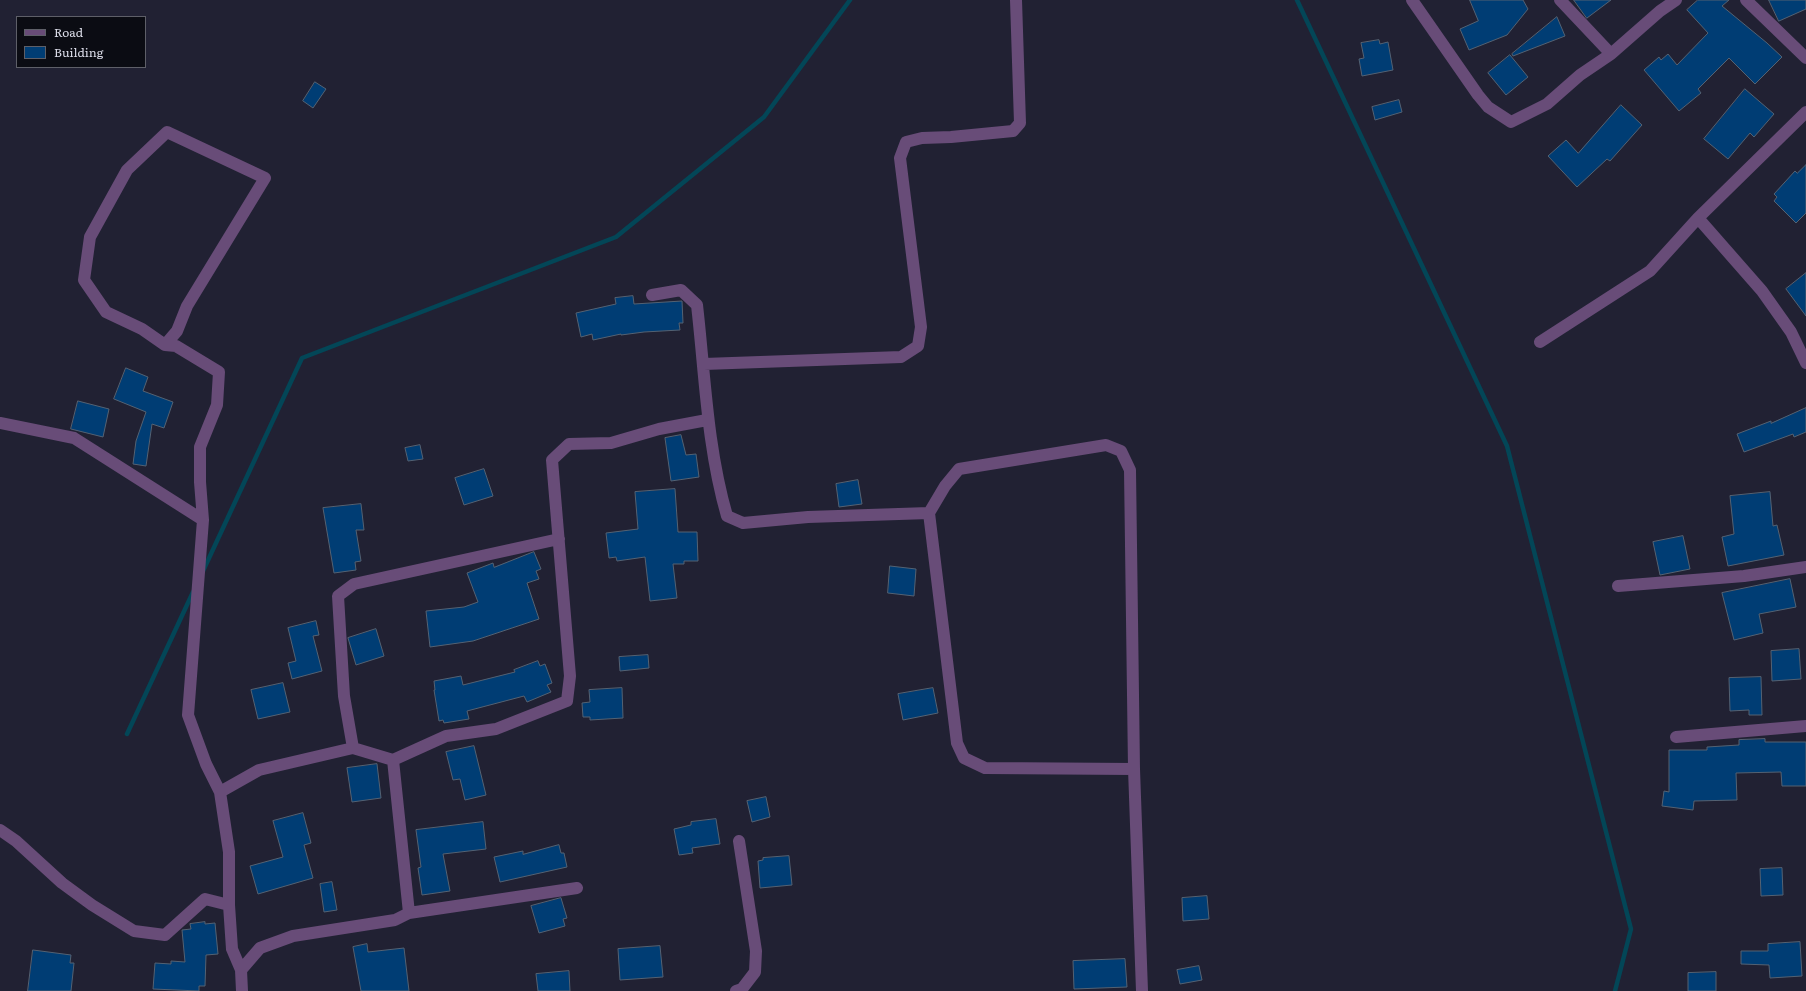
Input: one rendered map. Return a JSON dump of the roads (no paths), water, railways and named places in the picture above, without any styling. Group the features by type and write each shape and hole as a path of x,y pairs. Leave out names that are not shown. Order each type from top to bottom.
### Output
{"street":[{"path":"704,364 901,357 918,346 921,327 900,158 906,142 922,138 1013,132 1020,123 1016,0"},
{"path":"1412,0 1478,95 1488,107 1511,122 1547,104 1580,75 1611,54 1660,11 1676,0"},
{"path":"1560,0 1611,54"},
{"path":"1746,0 1806,58"},
{"path":"1540,342 1650,271 1698,218 1806,112"},
{"path":"165,345 177,331 187,306 265,178 167,132 127,170 90,237 84,280 106,312 142,330 165,345 176,346 219,372 217,405 200,447 200,482 203,520 188,715 206,764 220,792 229,852 229,905 232,949 241,970 242,991"},
{"path":"1698,218 1762,291 1791,332 1806,363"},
{"path":"652,295 681,290 697,305 704,364 707,420 720,492 727,516 742,523 808,517 929,514"},
{"path":"220,792 259,770 353,748 393,760 446,736 496,729 567,700 570,676 552,460 569,444 611,443 659,429 707,420"},
{"path":"0,423 74,438 203,520"},
{"path":"1134,769 985,768 964,758 957,743 929,514 945,486 959,469 1106,445 1121,451 1130,470 1134,769 1142,991"},
{"path":"353,748 344,696 338,596 354,584 559,539"},
{"path":"1618,586 1744,576 1806,567"},
{"path":"1676,737 1806,726"},
{"path":"393,760 409,913"},
{"path":"0,830 16,841 62,883 92,905 134,931 165,935 205,899 229,905"},
{"path":"739,840 756,951 755,972 741,990"},
{"path":"241,970 260,948 293,936 395,920 409,913 577,888"}],"waterway":[{"path":"203,571 302,358 616,237 764,117 850,0"},
{"path":"1297,0 1507,446 1631,929 1615,991"},
{"path":"127,734 193,592"}]}
